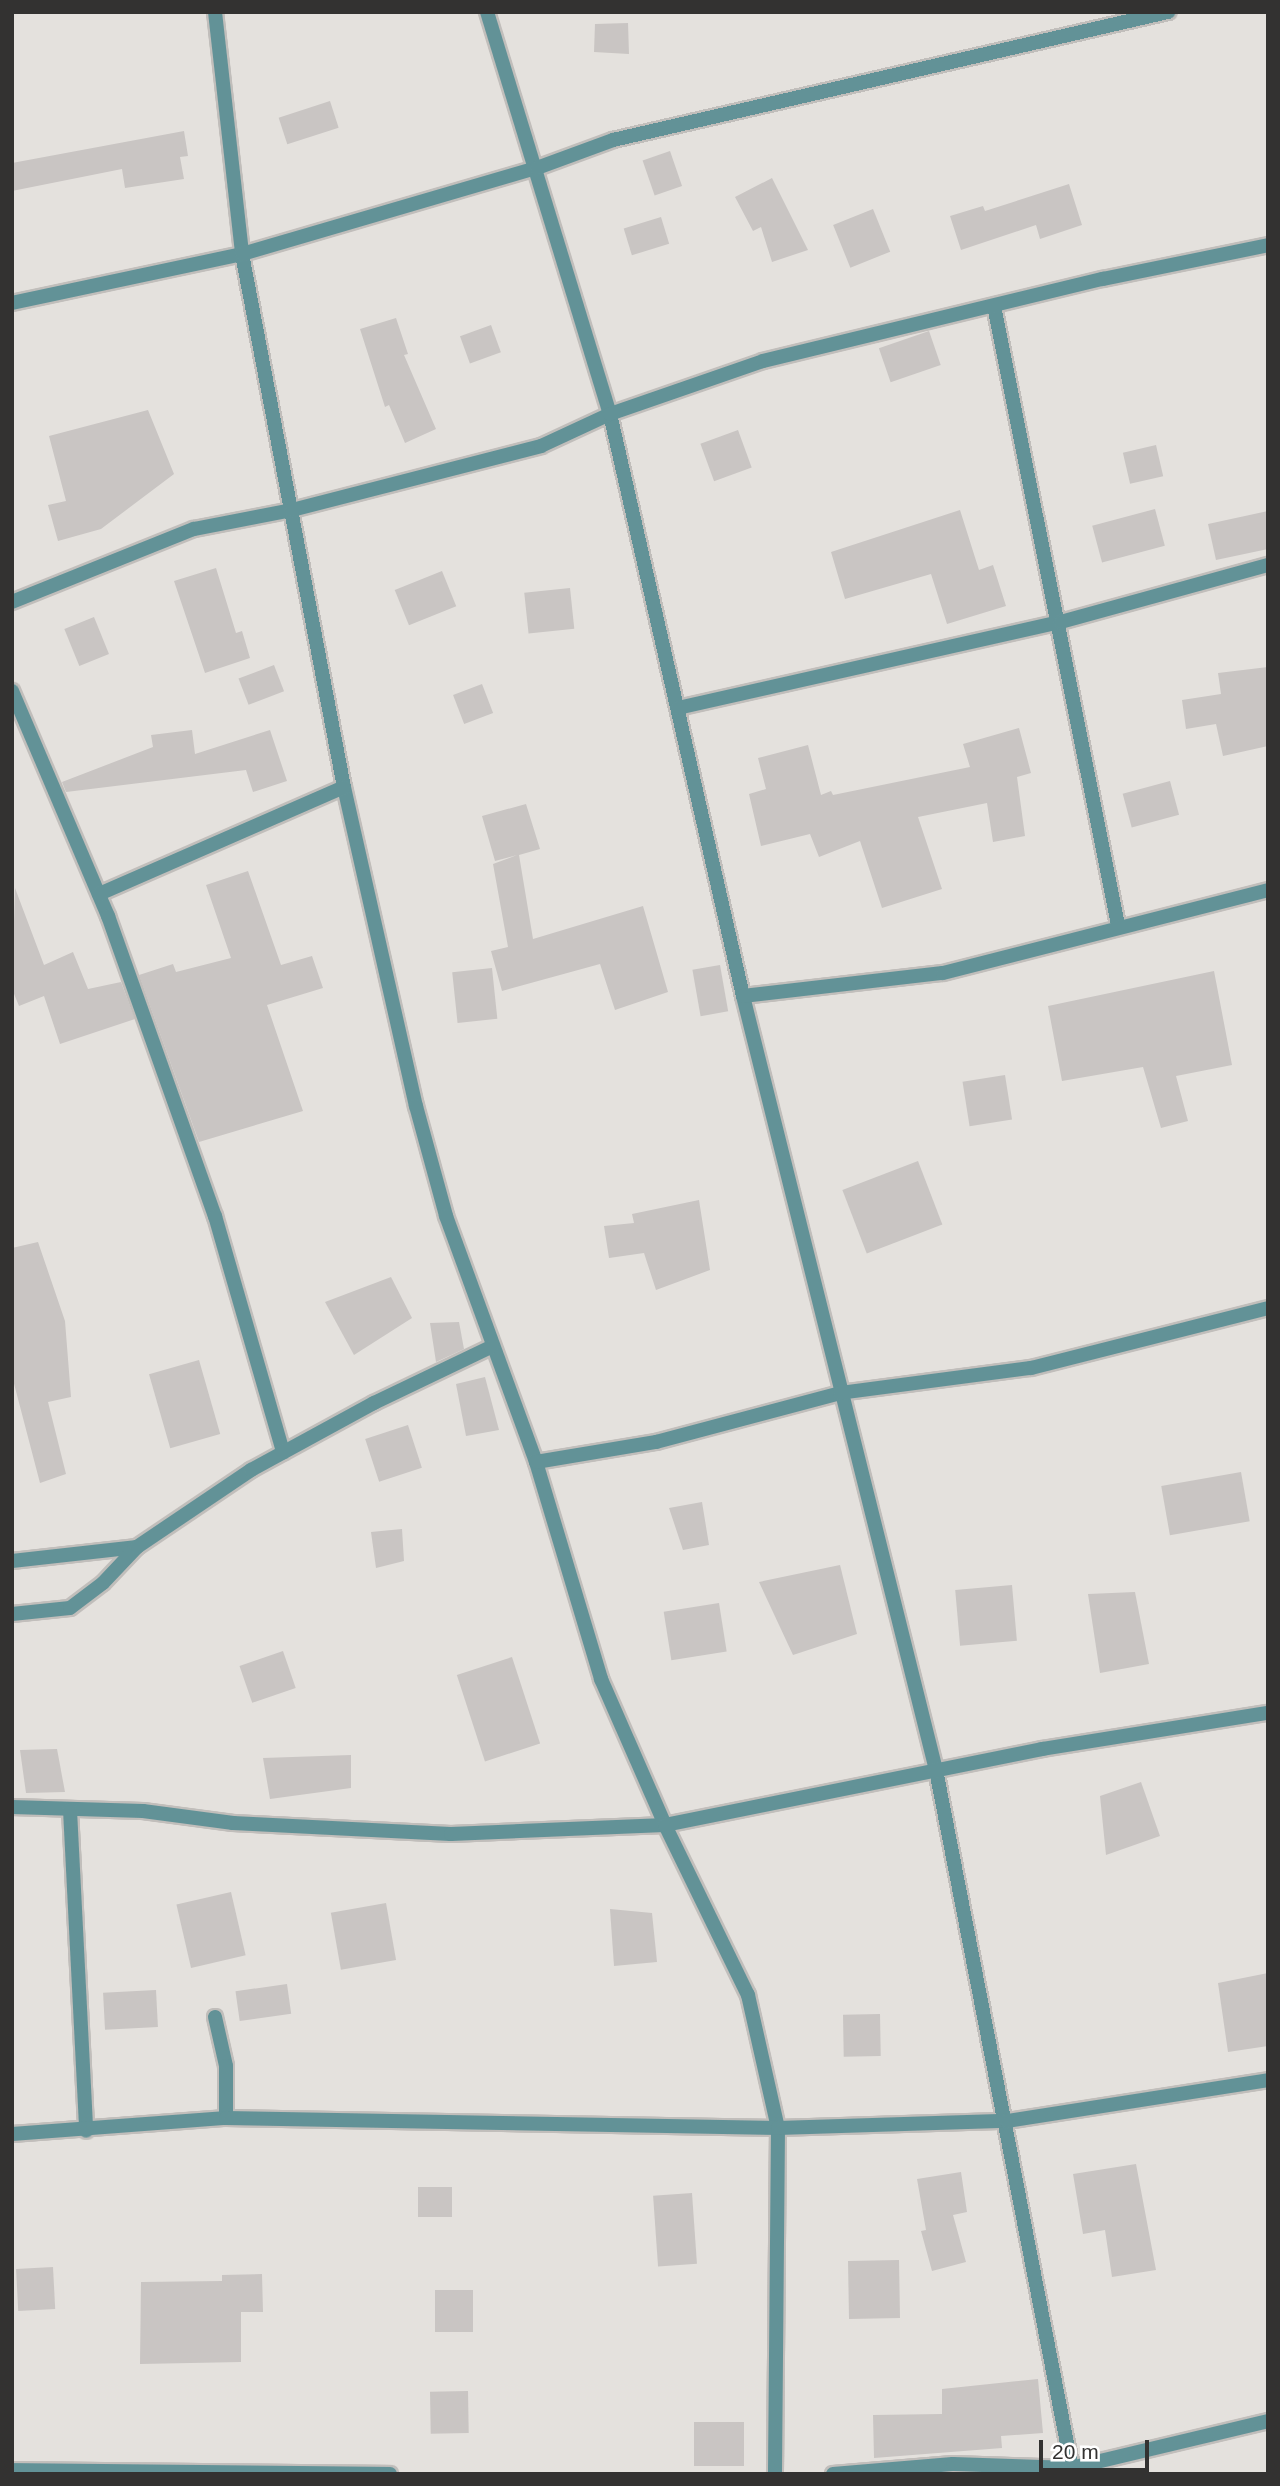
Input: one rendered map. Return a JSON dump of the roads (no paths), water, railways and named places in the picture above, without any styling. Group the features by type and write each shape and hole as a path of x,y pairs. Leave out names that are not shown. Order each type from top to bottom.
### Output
{"street":[{"path":"215,12 242,254 344,787 416,1106 446,1216 491,1348 536,1462 601,1679 665,1825 748,1995 778,2128 775,2474"},
{"path":"487,12 537,168 610,415 743,996 936,1770 1007,2121 1072,2471"},
{"path":"12,303 242,254 537,168 613,140 1168,12"},
{"path":"12,601 194,528 292,510 541,446 610,415 763,361 1268,245"},
{"path":"994,306 1060,622 1118,925"},
{"path":"678,708 1060,622 1268,565"},
{"path":"12,691 99,894 215,1216 283,1452"},
{"path":"99,894 344,787"},
{"path":"743,996 943,973 1118,925 1268,891"},
{"path":"536,1462 656,1442 840,1393 1031,1368 1268,1308"},
{"path":"12,1614 70,1608 103,1583 137,1547 283,1452 374,1403 491,1348"},
{"path":"12,1561 137,1547"},
{"path":"12,1807 451,1834 665,1825 936,1770 1268,1713"},
{"path":"70,1810 86,2131"},
{"path":"215,2017 226,2066 226,2119"},
{"path":"12,2134 86,2131 226,2119 778,2128 1007,2121 1268,2080"},
{"path":"833,2474 953,2464 1072,2471 1268,2421"},
{"path":"12,2470 390,2474"}]}
